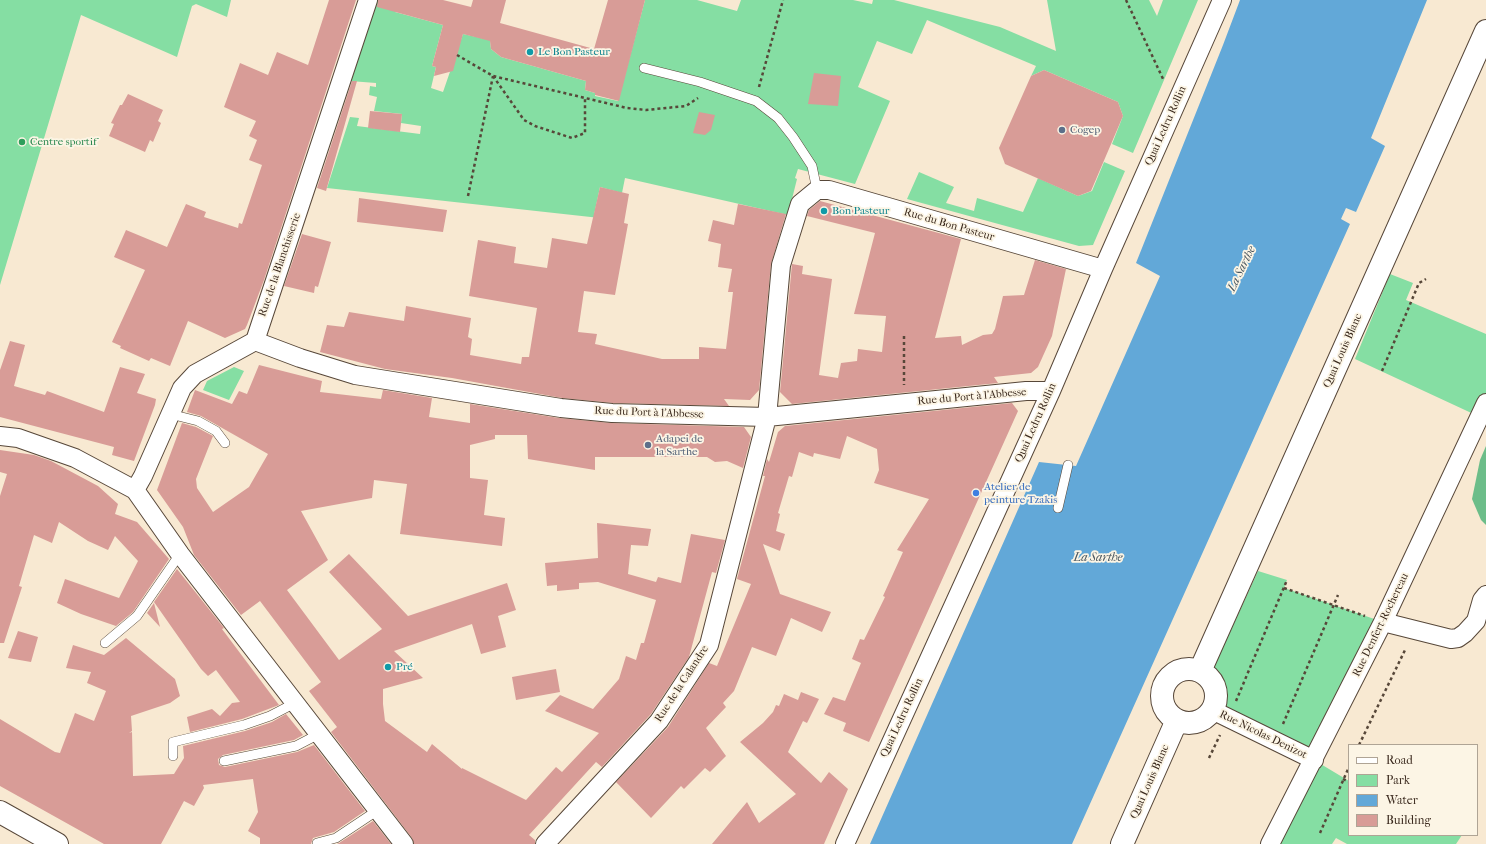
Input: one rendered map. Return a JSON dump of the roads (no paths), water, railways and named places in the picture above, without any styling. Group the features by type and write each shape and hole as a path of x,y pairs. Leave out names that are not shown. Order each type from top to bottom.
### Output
{"main road":[{"name":"Quai Louis Blanc","path":"1200,671 1486,32"},
{"path":"1189,669 1200,671 1209,678 1215,687 1216,699 1212,710 1208,715 1197,722 1177,720 1165,708 1162,696 1165,684 1172,675 1183,670 1189,669"},
{"name":"Quai Louis Blanc","path":"1122,844 1177,720"},
{"path":"0,812 57,844"}],"street":[{"name":"Rue de la Blanchisserie","path":"255,341 368,0"},
{"name":"Quai Ledru Rollin","path":"845,844 1051,391 1103,269 1222,0"},
{"path":"767,417 781,264 800,204 817,190"},
{"name":"Rue du Bon Pasteur","path":"817,190 828,190 1103,269"},
{"path":"135,490 143,476 182,388 195,374 255,341"},
{"name":"Rue du Port à l'Abbesse","path":"255,341 300,358 355,375 561,408 612,413 767,417 1026,391 1051,391"},
{"name":"Rue Denfert-Rochereau","path":"1270,844 1383,622 1486,403"},
{"name":"Rue de la Calandre","path":"545,844 659,721 709,645 767,417"},
{"path":"0,436 18,438 75,458 135,490 180,554 404,844"},
{"path":"1383,622 1451,639 1458,638 1476,621 1482,600 1486,595"},
{"name":"Rue Nicolas Denizot","path":"1212,710 1314,760"}],"lane":[{"path":"644,68 710,86 756,101 778,118 793,137 812,166 817,190"},
{"path":"171,413 198,421 216,431 225,443"},
{"path":"1058,508 1068,465"},
{"path":"105,643 137,616 180,554"},
{"path":"173,756 173,742 244,726 270,716 295,703"},
{"path":"224,761 296,746 319,734"},
{"path":"317,843 336,838 378,810"}],"water":[{"name":"La Sarthe","path":"1240,0 1427,0 1371,138 1385,146 1356,212 1346,208 1341,219 1350,224 1072,844 870,844 1039,462 1076,466 1160,276 1136,263"}],"place":[{"name":"Le Bon Pasteur","path":"530,52"},
{"name":"Cogep","path":"1062,130"},
{"name":"Centre sportif","path":"22,142"},
{"name":"Bon Pasteur","path":"824,211"},
{"name":"Adapei de la Sarthe","path":"648,445"},
{"name":"Atelier de peinture Tzakis","path":"976,493"},
{"name":"Pré","path":"388,667"}]}
